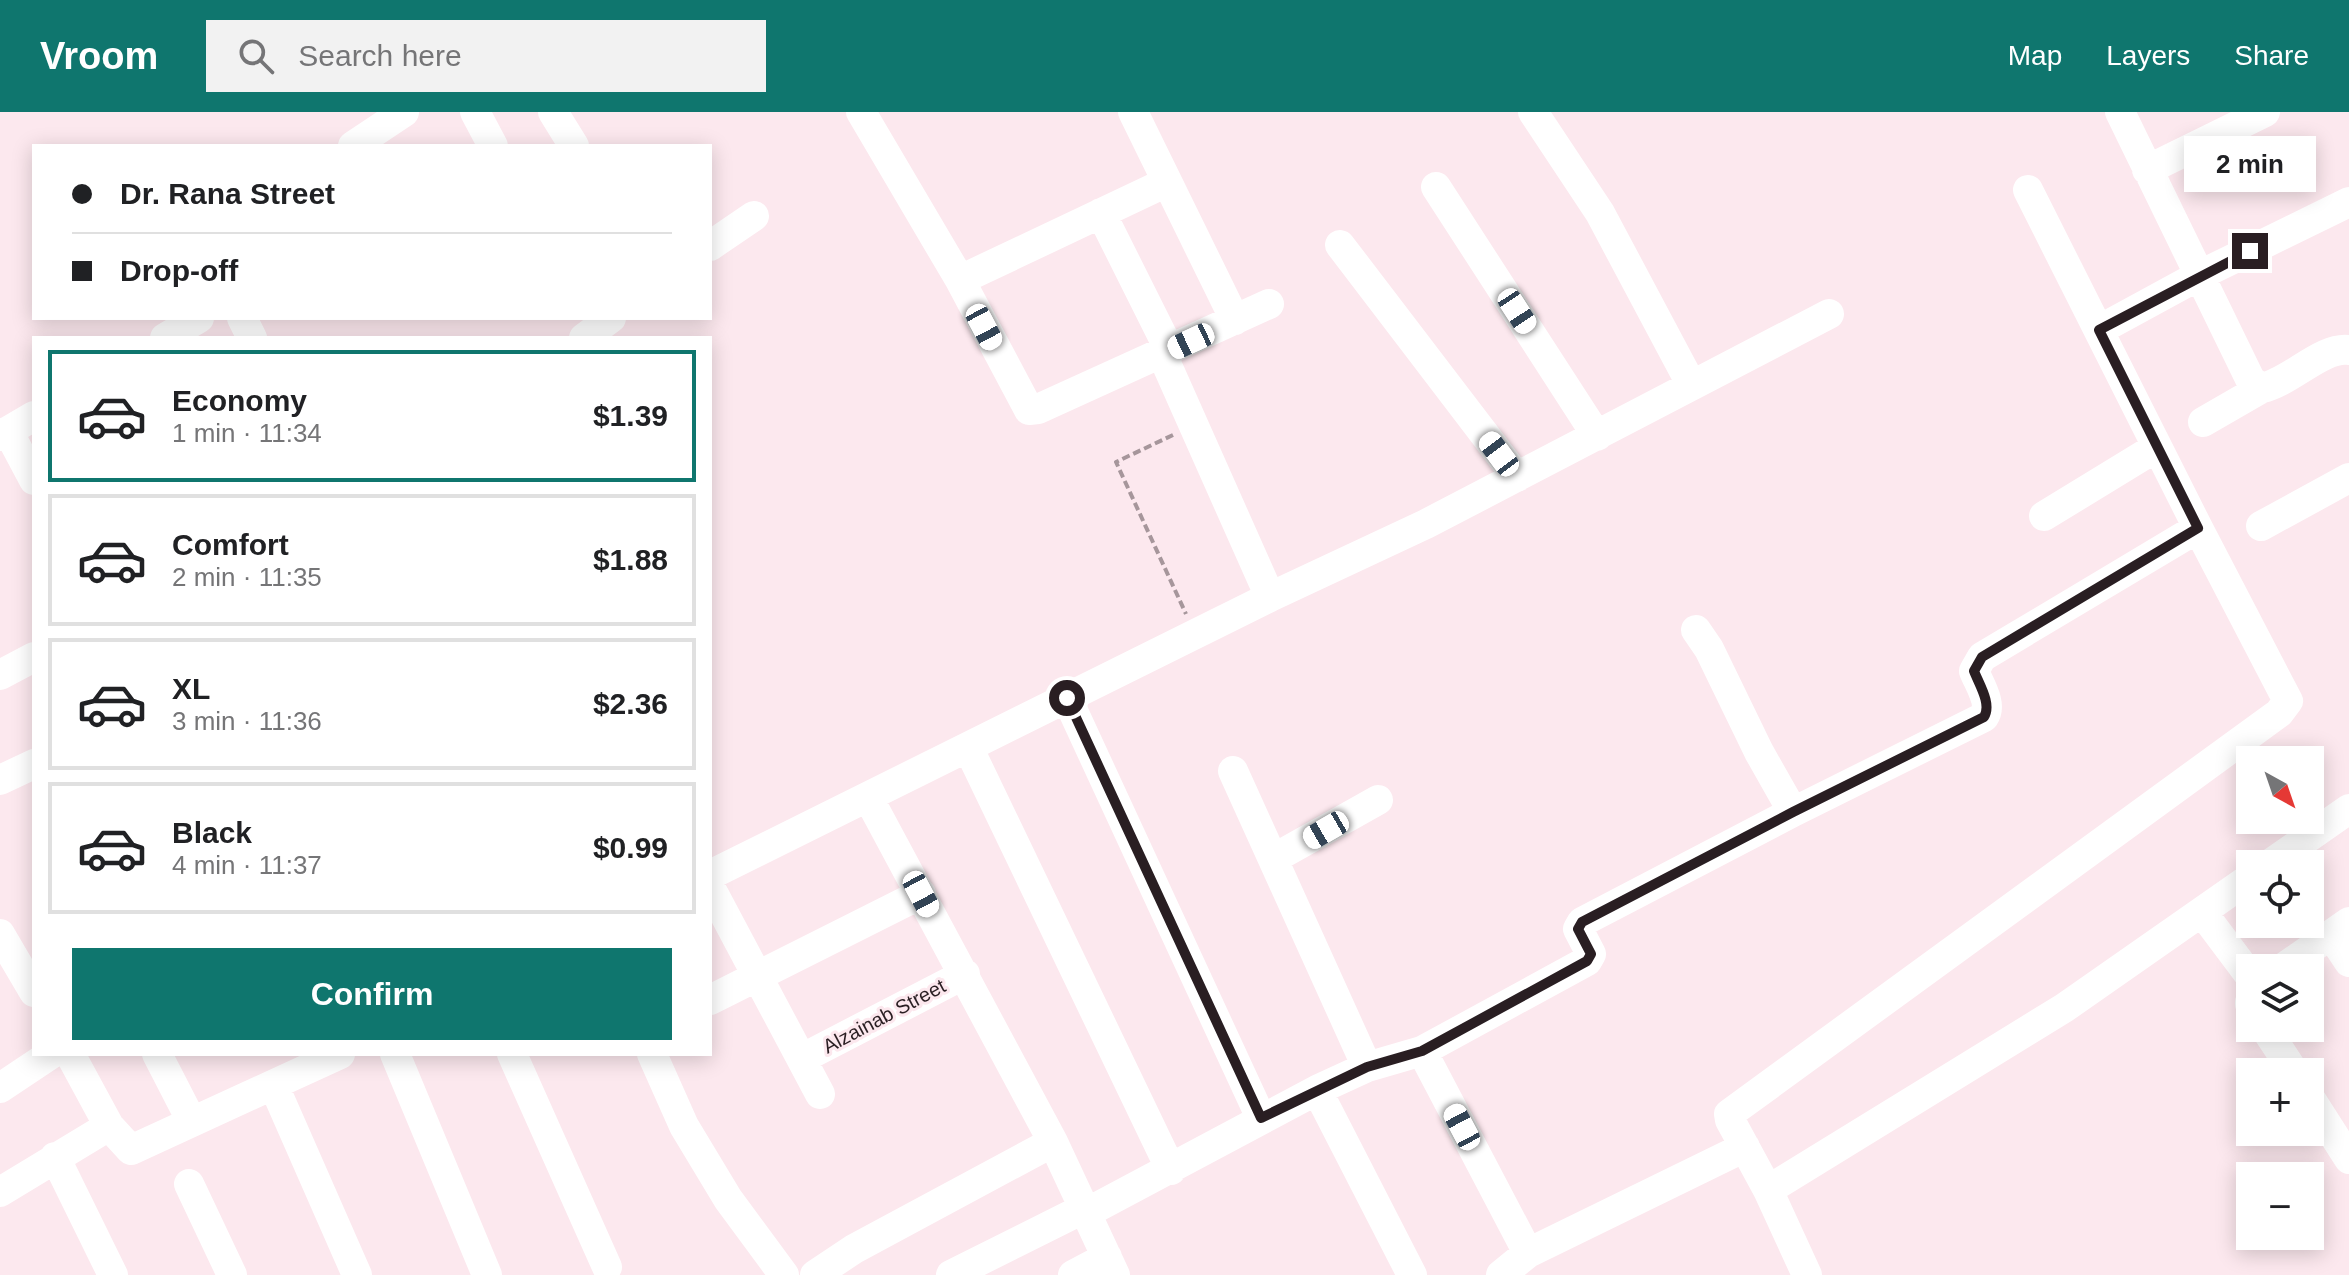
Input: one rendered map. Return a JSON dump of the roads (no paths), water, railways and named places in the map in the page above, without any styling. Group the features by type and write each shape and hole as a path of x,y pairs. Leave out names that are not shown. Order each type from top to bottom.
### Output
{"street":[{"path":"356,144 404,112"},
{"path":"475,112 492,144"},
{"path":"553,112 573,144"},
{"path":"861,112 960,280 1029,410 1038,409 1166,353 1269,304"},
{"path":"1133,112 1235,320"},
{"path":"2120,112 2251,381 2262,388"},
{"path":"2147,170 2265,112"},
{"path":"1545,116 1691,384"},
{"path":"960,280 1167,182"},
{"path":"1436,187 1597,436"},
{"path":"1807,1275 1729,1114 2279,713 2288,701 2028,190"},
{"path":"2099,330 2200,275 2349,202"},
{"path":"1101,213 1166,353 1193,425 1270,597"},
{"path":"712,245 754,216"},
{"path":"1340,245 1517,477"},
{"path":"712,874 1270,597 1426,524 1829,314"},
{"path":"168,336 196,320"},
{"path":"2203,422 2262,388 2276,385 2336,349 2349,350"},
{"path":"32,417 4,433 32,477"},
{"path":"2044,516 2157,447"},
{"path":"2261,526 2349,478"},
{"path":"951,1275 1171,1170 1317,1090 1367,1067 1422,1051 1587,961 1591,954 1578,929 1582,922 1984,717 1988,712 1987,705 1974,671 1982,657 2198,528"},
{"path":"1696,630 1709,649 1759,752 1793,812"},
{"path":"0,675 32,658"},
{"path":"1067,698 1261,1118"},
{"path":"968,747 1171,1170"},
{"path":"0,780 32,765"},
{"path":"1233,771 1367,1067"},
{"path":"868,797 1053,1142 1111,1266 1073,1275"},
{"path":"1273,859 1378,800"},
{"path":"2290,850 2349,809"},
{"path":"1768,1190 2064,1008 2236,888"},
{"path":"712,891 820,1094"},
{"path":"712,999 921,894"},
{"path":"2202,912 2236,957"},
{"path":"2303,954 2340,928 2349,962"},
{"path":"0,934 9,971 32,990"},
{"name":"Alzainab Street","path":"803,1058 965,974"},
{"path":"1422,1051 1528,1253"},
{"path":"0,1088 48,1056"},
{"path":"71,1056 109,1126 131,1150 336,1056"},
{"path":"158,1056 192,1122"},
{"path":"396,1056 487,1275"},
{"path":"513,1056 607,1267"},
{"path":"653,1056 684,1126 728,1199 784,1275"},
{"path":"274,1086 357,1275"},
{"path":"1317,1090 1412,1275"},
{"path":"2324,1120 2349,1159"},
{"path":"0,1192 109,1126"},
{"path":"815,1275 854,1249 1053,1142"},
{"path":"1501,1275 1528,1253 1745,1147"},
{"path":"55,1157 113,1275"},
{"path":"189,1184 232,1275"}]}
